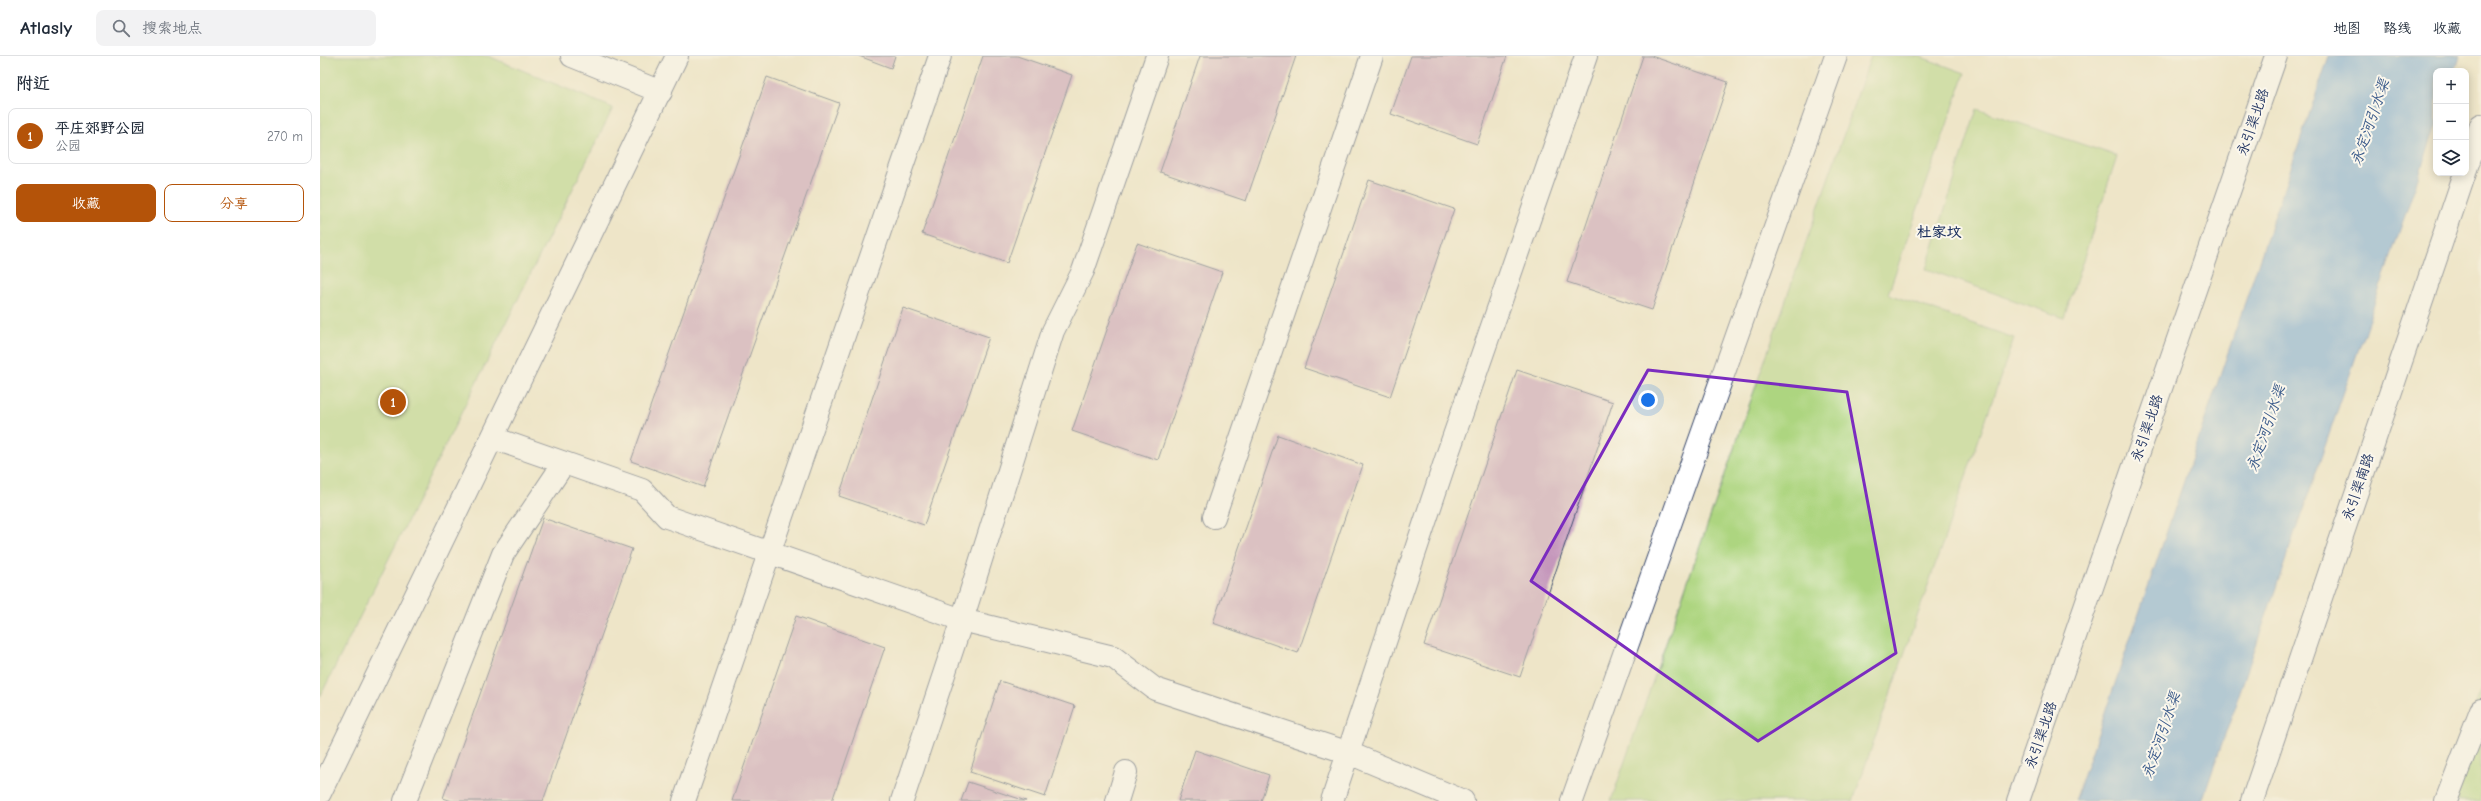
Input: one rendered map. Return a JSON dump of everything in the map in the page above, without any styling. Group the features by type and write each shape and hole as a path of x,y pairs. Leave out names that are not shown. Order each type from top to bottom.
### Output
{"street":[{"path":"572,56 661,92"},
{"path":"320,793 661,92 677,56"},
{"path":"684,801 940,56"},
{"path":"902,801 962,620 1053,331 1083,271 1157,56"},
{"path":"1214,517 1372,56"},
{"path":"1332,801 1448,453 1586,56"},
{"path":"1572,801 1836,56"},
{"name":"永引渠北路","path":"2018,801 2276,56"},
{"path":"2469,161 2481,125"},
{"name":"永引渠南路","path":"2252,801 2464,176"},
{"path":"493,438 642,490 667,517 769,554 962,620 1112,656 1155,689 1349,753 1463,801"},
{"path":"405,801 504,554 564,463"},
{"path":"2446,801 2481,710"},
{"path":"1117,801 1126,772"}],"highlighted area":[{"path":"1648,370 1847,392 1896,653 1758,741 1531,581"}],"green space":[{"path":"320,56 488,56 613,108 320,697"},
{"path":"1871,56 1918,56 1965,73 1888,294 2014,338 1853,801 1611,801"},
{"path":"1977,109 2117,156 2064,318 1926,269"},
{"path":"2481,689 2481,801 2442,801"}],"water":[{"name":"永定河引水渠","path":"2329,56 2460,56 2456,68 2433,68 2433,135 2202,801 2075,801"}],"building":[{"path":"859,56 895,56 891,68"},
{"path":"983,56 1017,56 1072,75 1007,263 922,234"},
{"path":"1200,56 1296,56 1246,201 1160,172"},
{"path":"1411,56 1507,56 1477,144 1391,114"},
{"path":"1643,56 1651,56 1728,82 1652,310 1567,282"},
{"path":"767,77 839,103 703,487 631,461"},
{"path":"1369,180 1454,209 1390,397 1304,368"},
{"path":"1137,243 1222,272 1158,460 1072,431"},
{"path":"903,308 989,337 924,525 839,496"},
{"path":"1517,370 1613,402 1520,677 1424,645"},
{"path":"1278,435 1363,465 1298,653 1213,623"},
{"path":"543,518 632,549 543,801 452,801 443,798"},
{"path":"796,616 885,647 832,801 732,801"},
{"path":"1000,681 1075,706 1045,797 970,772"},
{"path":"1195,750 1269,775 1261,801 1178,801"},
{"path":"968,782 1026,801 961,801"}],"place":[{"name":"平庄郊野公园","path":"393,402"}],"district":[{"name":"杜家坟","path":"1939,232"}]}
